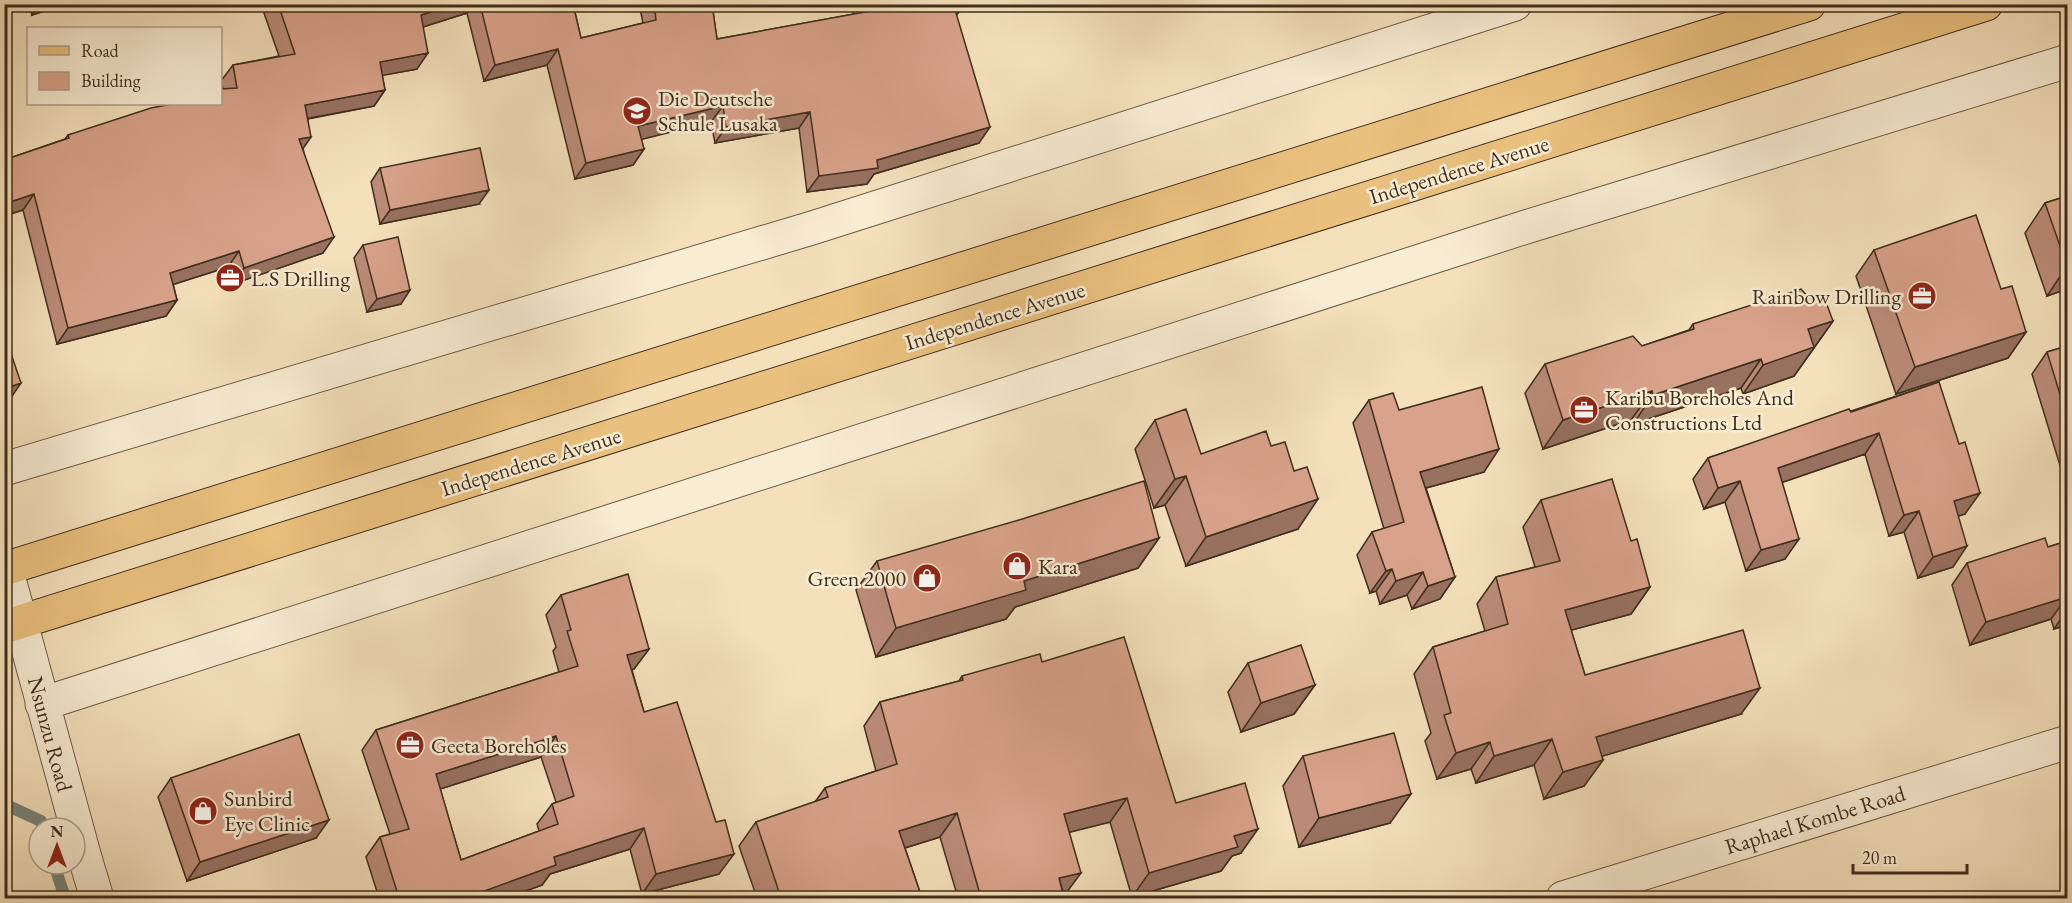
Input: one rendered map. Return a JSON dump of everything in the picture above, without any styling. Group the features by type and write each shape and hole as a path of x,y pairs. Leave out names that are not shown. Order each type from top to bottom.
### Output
{"main road":[{"path":"5,569 1809,4"},
{"name":"Independence Avenue","path":"12,625 1986,4"}],"street":[{"path":"4,469 812,228 1515,4"},
{"path":"42,704 1518,230 2067,61"},
{"name":"Nsunzu Road","path":"5,569 12,625 42,704 97,898"},
{"name":"Raphael Kombe Road","path":"1563,898 2067,742"}],"building":[{"path":"278,4 356,4 357,6 362,4 455,4 421,15 428,53 380,62 385,90 305,105 311,137 299,139 334,237 244,268 239,251 170,273 177,300 68,328 34,194 4,204 4,160 69,138 68,135 151,108 167,105 222,105 222,89 237,88 233,65 295,54"},
{"path":"480,4 573,4 581,38 656,20 654,4 712,4 717,39 871,11 868,4 956,4 959,12 956,13 990,127 877,160 878,168 819,176 810,112 726,127 723,106 638,126 644,149 586,163 558,49 495,65"},
{"path":"480,148 489,190 390,210 380,168"},
{"path":"2067,196 2067,266 2045,203"},
{"path":"1976,215 2001,289 2012,286 2026,332 1915,367 1874,250"},
{"path":"398,237 410,290 377,299 363,245"},
{"path":"1801,289 1809,298 1823,294 1833,321 1808,329 1814,347 1763,365 1761,359 1653,395 1652,391 1563,420 1545,364 1633,336 1642,346 1694,329 1693,324"},
{"path":"4,333 21,383 4,389"},
{"path":"2067,346 2067,417 2047,352"},
{"path":"1939,382 1959,444 1965,442 1980,493 1954,501 1967,546 1933,557 1919,511 1904,515 1879,433 1778,468 1799,539 1761,550 1740,481 1718,488 1708,458 1849,409 1851,412"},
{"path":"1482,387 1499,449 1420,472 1455,577 1428,586 1423,572 1396,581 1392,569 1386,571 1372,532 1404,522 1369,400 1393,393 1399,410"},
{"path":"1186,409 1201,454 1266,431 1271,446 1285,442 1294,471 1307,467 1318,499 1206,537 1186,476 1175,479 1155,420"},
{"path":"1612,479 1631,541 1637,539 1650,587 1565,610 1585,675 1743,630 1760,688 1596,737 1603,760 1563,772 1552,739 1494,756 1490,742 1456,753 1444,715 1451,713 1433,647 1508,624 1496,577 1560,561 1541,500"},
{"path":"1144,481 1159,538 1024,581 1026,590 896,628 877,561"},
{"path":"2045,538 2048,547 2067,541 2067,597 1986,622 1967,563"},
{"path":"628,574 649,649 627,655 644,712 677,702 716,822 725,820 734,854 656,874 644,828 554,857 556,865 476,894 477,898 399,898 380,837 409,829 376,730 578,666 567,631 571,630 561,595","holes":["556,736 574,796 552,804 558,824 461,860 436,774"]},
{"path":"1124,637 1176,803 1245,783 1258,829 1234,836 1238,847 1149,873 1127,798 1064,814 1081,873 1059,878 1064,898 981,898 957,813 899,831 922,898 781,898 756,822 828,797 825,788 897,764 880,702 963,680 962,676 1040,654 1042,662"},
{"path":"1301,645 1315,685 1261,703 1248,663"},
{"path":"1394,733 1411,794 1319,818 1303,756"},
{"path":"299,734 329,820 200,862 171,778"}],"waterway":[{"path":"4,804 30,816"},
{"path":"58,876 65,898"}],"place":[{"name":"Die Deutsche Schule Lusaka","path":"637,111"},
{"name":"L.S Drilling","path":"230,278"},
{"name":"Rainbow Drilling","path":"1922,296"},
{"name":"Karibu Boreholes And Constructions Ltd","path":"1584,410"},
{"name":"Kara","path":"1017,566"},
{"name":"Green 2000","path":"927,578"},
{"name":"Geeta Boreholes","path":"410,745"},
{"name":"Sunbird Eye Clinic","path":"203,811"}]}
